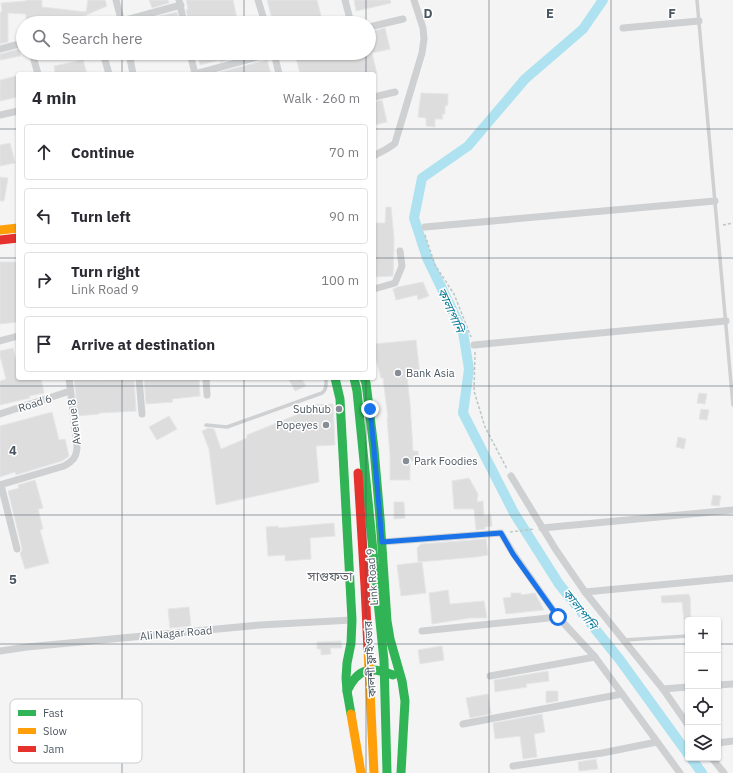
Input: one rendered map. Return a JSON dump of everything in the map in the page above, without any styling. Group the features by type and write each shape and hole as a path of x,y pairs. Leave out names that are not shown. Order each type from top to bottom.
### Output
{"main road":[{"path":"0,230 16,228"},
{"path":"0,240 16,238"},
{"name":"Link Road 9","path":"336,380 340,399 352,620 351,643 346,678 361,773"},
{"path":"348,380 353,400 366,586 371,736 374,773"},
{"name":"কালশী ফ্লাইওভার","path":"354,380 357,391 384,662 387,773"},
{"name":"Link Road 9","path":"364,380 368,396 373,442 387,621 390,639 402,681 405,701 401,773"},
{"path":"347,691 350,683 355,677 366,671 382,671 392,674 402,681"}],"street":[{"path":"116,0 120,16"},
{"path":"258,0 263,16"},
{"path":"345,0 349,16"},
{"path":"376,155 391,148 395,143 422,53 424,39 423,28 414,0"},
{"path":"140,16 180,3 183,16"},
{"path":"376,25 403,19"},
{"path":"624,28 699,21"},
{"path":"0,49 16,45"},
{"path":"34,60 37,72"},
{"path":"105,60 108,72"},
{"path":"130,60 133,72"},
{"path":"192,60 195,72"},
{"path":"202,72 247,60"},
{"path":"275,60 278,72"},
{"path":"376,97 395,92"},
{"path":"0,115 16,111"},
{"path":"425,227 715,201"},
{"path":"376,288 395,283 402,266 400,251"},
{"path":"474,345 726,321"},
{"path":"0,341 16,337"},
{"name":"Avenue 8","path":"0,485 64,466 77,454 69,380"},
{"path":"139,380 142,414"},
{"path":"206,380 207,395"},
{"name":"Road 6","path":"0,414 70,391"},
{"path":"511,476 542,528 585,592 663,689 685,721"},
{"path":"0,485 17,549"},
{"path":"542,528 733,510"},
{"path":"382,542 501,533 513,554 558,617 595,657 680,773"},
{"path":"585,592 733,578"},
{"path":"422,631 558,617"},
{"name":"Ali Nagar Road","path":"0,651 27,647 260,625 352,620"},
{"path":"490,676 595,657"},
{"path":"721,685 733,684"},
{"path":"663,689 685,687"},
{"path":"463,724 622,694"},
{"path":"721,743 733,741"},
{"path":"513,766 602,753 658,742"},
{"path":"714,761 724,773"}],"lane":[{"path":"697,0 733,405"},
{"path":"206,425 227,427 322,393 325,388 326,380"},
{"path":"624,640 685,636"}],"path":[{"path":"717,225 733,223"},
{"path":"425,227 425,235 436,265 454,294 475,348 474,391 484,427 511,476"},
{"path":"511,532 533,529"}],"building":[{"path":"42,0 42,7 86,12 88,0 105,0 107,6 84,16 26,16 26,14 8,13 8,42 0,44 0,12 2,12 1,3"},
{"path":"149,0 168,0 169,3 152,8"},
{"path":"186,0 233,0 236,16 187,16 186,10 188,9"},
{"path":"267,0 317,0 321,16 271,16"},
{"path":"354,0 390,0 391,3 356,11"},
{"path":"177,12 178,16 159,16"},
{"path":"385,28 390,49 376,52 376,30"},
{"path":"16,50 16,57 0,60 0,54"},
{"path":"83,60 86,72 55,72 54,66"},
{"path":"199,60 220,60 200,65"},
{"path":"267,60 270,72 220,72"},
{"path":"297,60 374,60 377,74 376,72 300,72"},
{"path":"16,76 16,97 0,101 0,80"},
{"path":"421,93 448,94 448,105 445,106 445,114 442,114 443,119 435,119 435,127 426,126 426,118 418,117"},
{"path":"382,100 387,122 376,125 376,102"},
{"path":"10,143 15,163 0,166 0,145"},
{"path":"0,177 8,178 4,201 0,201"},
{"path":"386,207 391,207 394,238 393,276 376,277 376,223 385,223"},
{"path":"0,262 16,262 16,322 0,324"},
{"path":"423,282 429,296 418,300 417,295 396,300 393,289"},
{"path":"416,340 420,376 407,377 413,451 418,451 419,461 410,461 410,480 390,480 388,418 383,378 381,378 376,359 376,344"},
{"path":"13,348 16,359 16,380 41,380 44,393 0,405 0,381 6,379 0,351"},
{"path":"74,380 134,380 136,411 78,416"},
{"path":"144,380 199,380 200,396 172,399 173,402 146,404"},
{"path":"289,380 302,380 306,386 295,391"},
{"path":"699,393 707,394 705,404 697,403"},
{"path":"333,404 335,445 316,446 319,482 216,505 209,449 202,431 208,428 214,429 221,449 247,438 247,435 313,408 312,405"},
{"path":"701,409 709,410 707,420 699,419"},
{"path":"52,412 59,440 65,439 69,456 62,461 16,475 15,472 0,477 0,426"},
{"path":"169,416 177,429 157,440 149,427"},
{"path":"678,437 686,439 684,449 676,447"},
{"path":"469,478 478,494 477,502 483,501 484,516 491,515 492,526 485,527 485,529 476,530 474,509 454,509 452,481"},
{"path":"35,480 43,508 38,509 43,529 40,530 49,563 25,569 20,553 22,548 8,491 19,488 18,485"},
{"path":"713,495 721,496 719,506 711,505"},
{"path":"394,502 404,502 405,518 394,519"},
{"path":"334,523 335,536 310,538 311,559 285,561 285,555 268,556 266,527 278,526 278,528"},
{"path":"486,539 488,555 418,562 417,548 421,544"},
{"path":"422,562 426,593 401,596 397,565"},
{"path":"448,590 450,604 484,601 487,618 470,618 432,624 429,593"},
{"path":"511,593 521,593 521,595 535,593 544,610 506,614 503,598 511,597"},
{"path":"689,594 691,617 685,617 684,620 682,602 662,603 661,596"},
{"path":"189,607 191,626 170,628 168,609"},
{"path":"341,641 342,648 330,648 331,654 321,655 321,649 317,649 317,642"},
{"path":"442,646 444,660 420,664 418,650"},
{"path":"548,671 549,681 526,684 527,687 495,692 494,680"},
{"path":"546,691 558,691 558,701 546,703"},
{"path":"488,694 491,714 470,718 466,698"},
{"path":"542,714 545,732 534,734 537,757 523,759 520,736 495,739 493,723"},
{"path":"596,759 598,769 579,771 578,762"}],"waterway":[{"name":"কালাপানি","path":"603,0 583,29 525,79 468,146 422,178 414,218 427,258 463,332 469,369 463,413 514,513 559,584 620,660 685,750"},
{"name":"কালাপানি","path":"693,761 702,773"}],"traffic: fast":[{"path":"335,380 340,399 352,620 351,643 346,678 351,714"},
{"path":"354,380 357,391 384,661 387,773"},
{"path":"365,380 374,449 387,621 390,639 402,681 405,701 401,773"},
{"path":"347,691 351,683 360,673 378,670 393,675"}],"traffic: slow":[{"path":"0,230 16,228"},
{"path":"368,649 374,773"},
{"path":"351,714 361,773"}],"traffic: jam":[{"path":"0,240 16,238"},
{"path":"358,473 368,649"}],"place":[{"name":"Bank Asia","path":"398,373"},
{"name":"Subhub","path":"339,409"},
{"name":"Popeyes","path":"326,425"},
{"name":"Park Foodies","path":"406,461"}],"district":[{"name":"সাগুফতা","path":"330,576"}],"route":[{"path":"370,409 382,542 501,533 513,554 558,617"}]}
